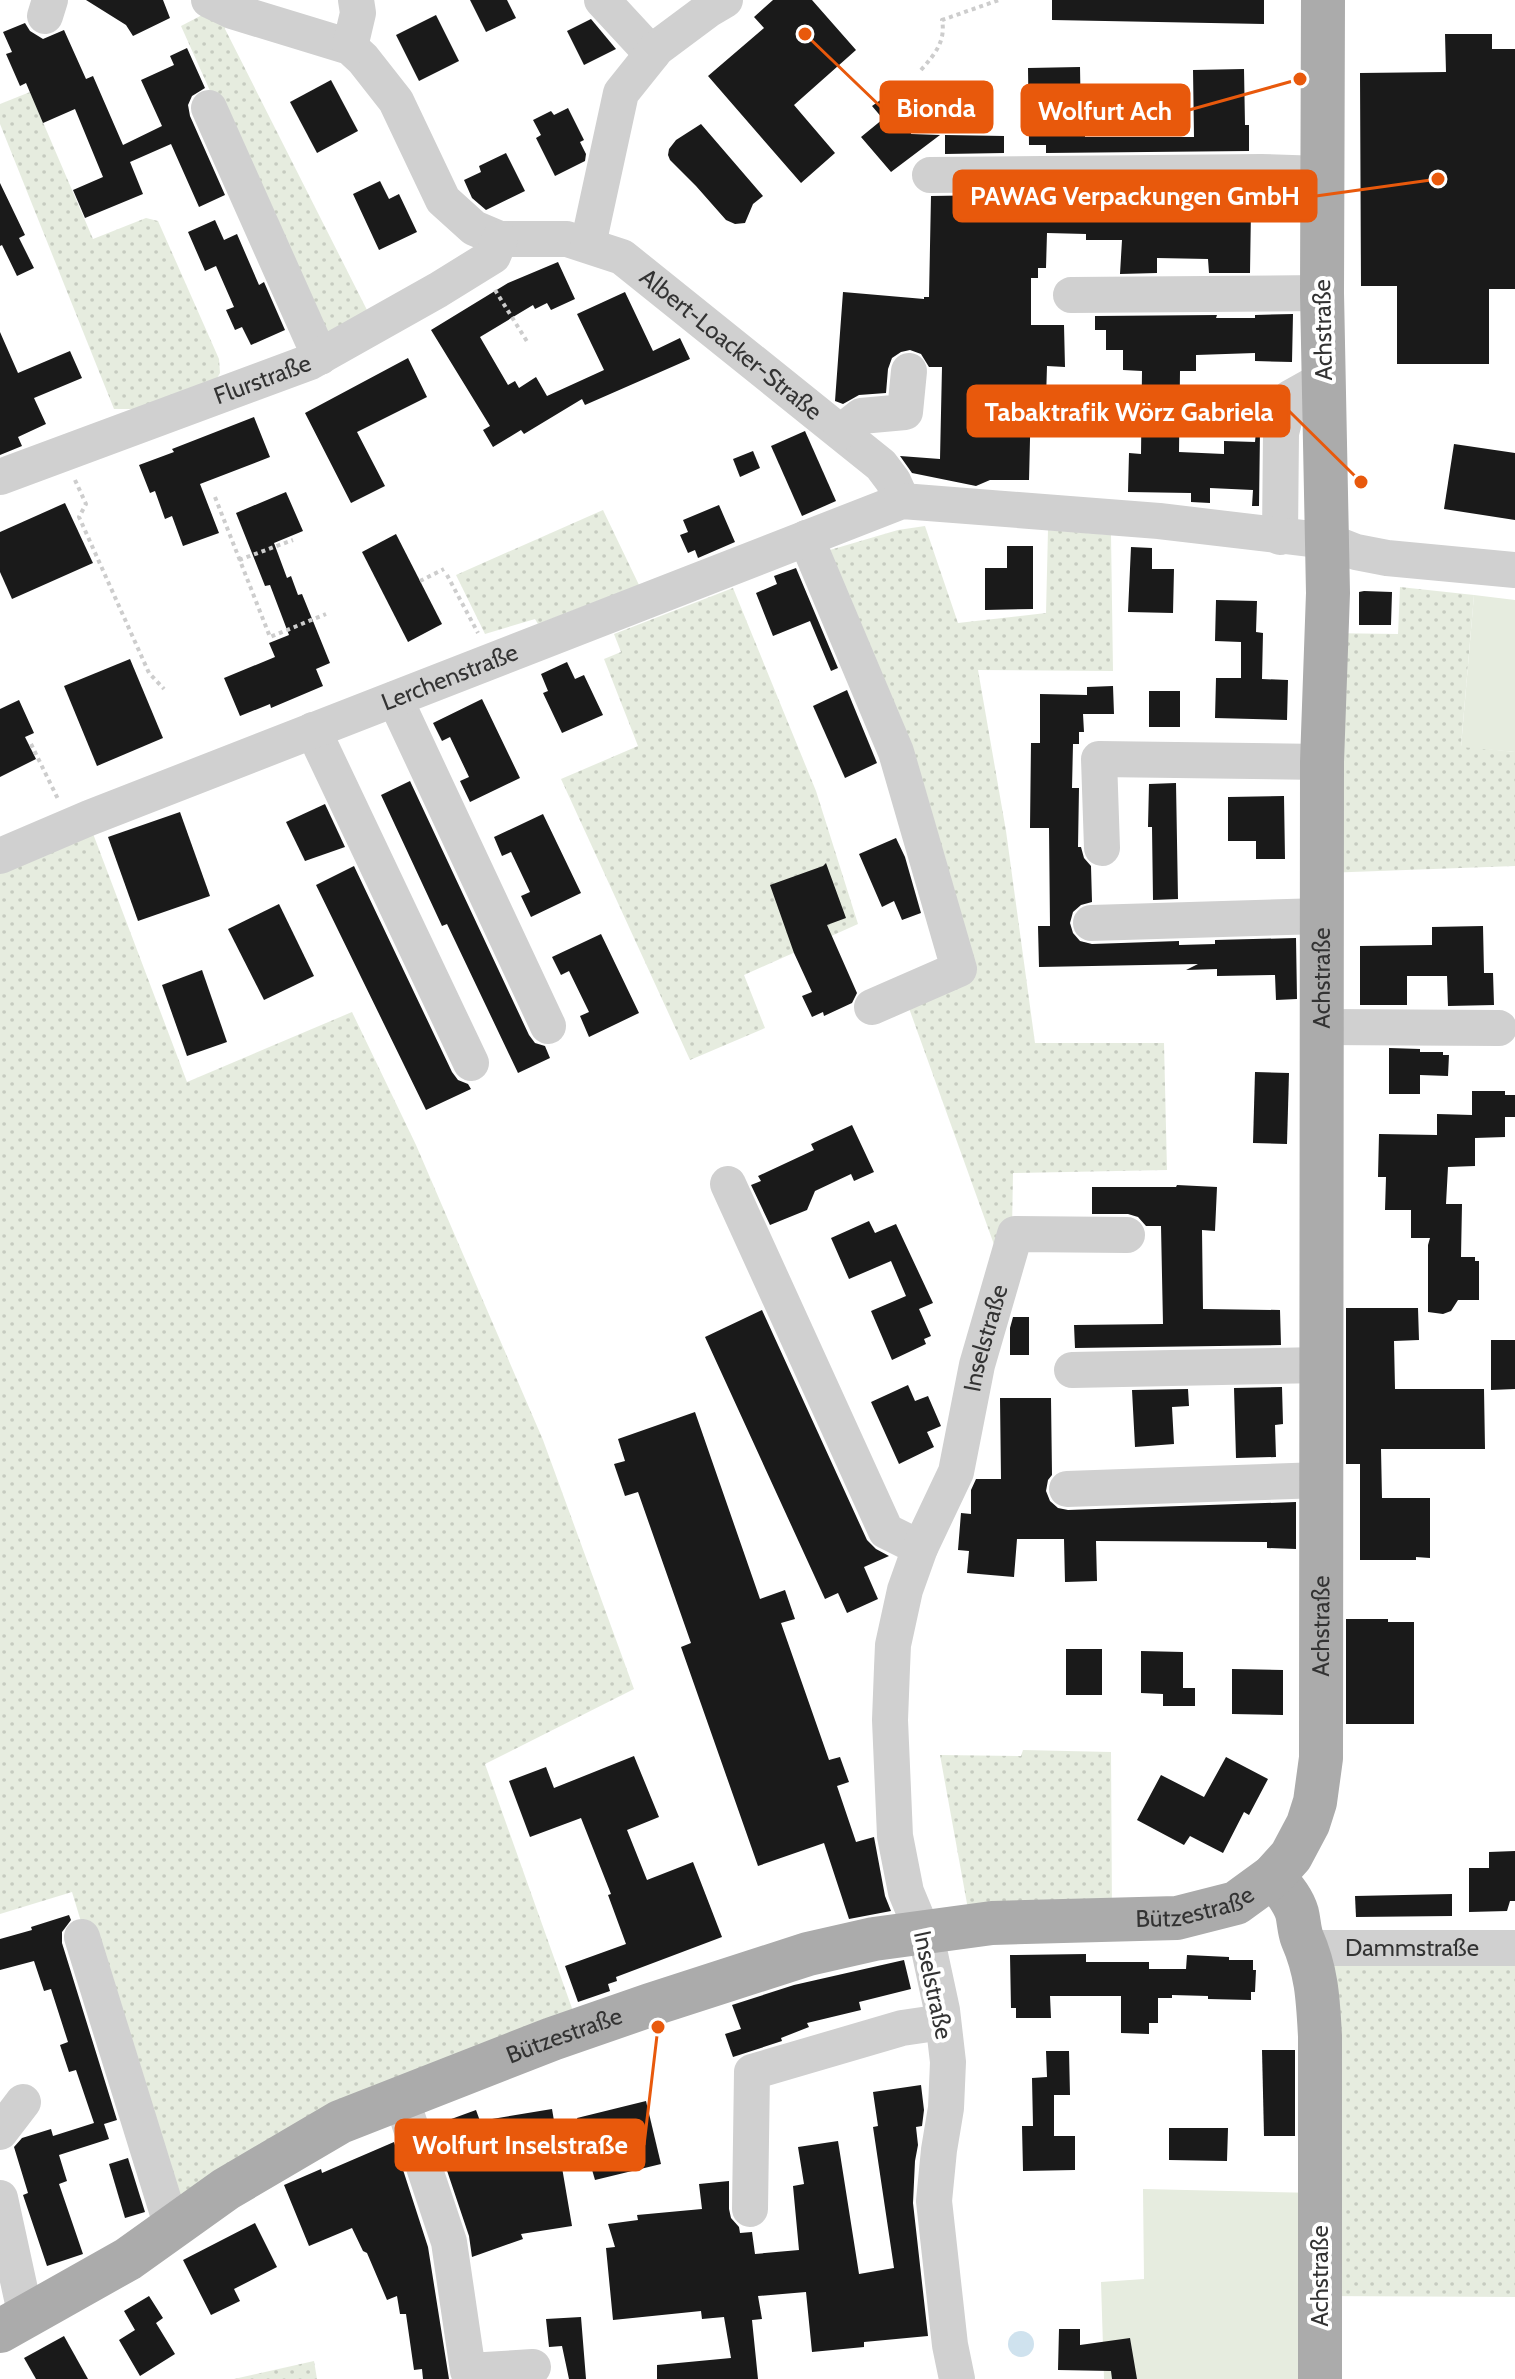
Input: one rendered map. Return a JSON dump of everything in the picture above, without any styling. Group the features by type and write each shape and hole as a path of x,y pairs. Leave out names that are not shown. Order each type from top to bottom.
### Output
{"main road":[{"name":"Achstraße","path":"1262,1886 1291,1856 1308,1824 1315,1802 1321,1758 1320,1027 1328,541 1322,293 1323,0"},
{"name":"Bützestraße","path":"13,2324 128,2259 226,2189 340,2122 552,2039 808,1954 874,1939 992,1923 1177,1918 1236,1903 1262,1886"},
{"path":"1262,1886 1277,1926 1305,1942"},
{"name":"Achstraße","path":"1305,1942 1315,1971 1320,2036 1320,2379"}],"street":[{"name":"Albert-Loacker-Straße","path":"209,0 232,11 362,15 363,59 396,101 443,200 474,228 490,252 567,239 622,257 881,465 902,501"},
{"path":"602,0 652,54"},
{"path":"588,245 621,93 657,48 725,0"},
{"path":"209,108 320,357"},
{"path":"930,175 1322,174"},
{"name":"Flurstraße","path":"0,477 320,357 438,290 490,252"},
{"path":"1071,295 1322,293"},
{"path":"841,432 861,416 905,412 909,371"},
{"path":"1280,537 1281,433 1290,398 1324,379"},
{"path":"902,501 1159,521 1328,541 1356,552 1387,558 1515,570"},
{"name":"Lerchenstraße","path":"0,856 69,826 902,501"},
{"path":"806,538 896,752 959,969 872,1007"},
{"path":"395,699 548,1026"},
{"path":"313,730 471,1063"},
{"path":"1102,848 1099,759 1322,762"},
{"path":"1091,923 1321,916"},
{"path":"1320,1027 1499,1028"},
{"path":"728,1184 886,1531 920,1548"},
{"name":"Inselstraße","path":"957,2379 950,2345 934,2201 946,2108 948,2062 924,1931 906,1892 895,1836 890,1720 893,1645 905,1590 920,1548 956,1472 977,1365 1015,1234 1127,1235"},
{"path":"1072,1370 1321,1365"},
{"path":"1067,1489 1321,1480"},
{"path":"82,1937 172,2227"},
{"name":"Dammstraße","path":"1305,1942 1515,1948"},
{"path":"750,2209 752,2072 902,2028 943,2022"},
{"path":"401,2098 449,2242 468,2371 533,2367"},
{"path":"0,2132 23,2102"},
{"path":"0,2198 13,2324"}],"path":[{"path":"921,70 942,42 942,20 999,0"},
{"path":"490,252 528,343"},
{"path":"72,472 86,504 79,517 149,673 164,689"},
{"path":"215,497 270,637 326,614"},
{"path":"239,560 293,540"},
{"path":"420,581 444,569"},
{"path":"447,575 478,634"},
{"path":"31,744 69,826"}],"shaded area":[{"path":"206,13 226,24 225,29 369,314 322,341 181,26"},
{"path":"30,92 93,239 146,218 158,221 219,359 220,373 213,385 143,409 114,409 0,124 0,104"},
{"path":"603,510 639,585 538,624 535,619 485,634 456,575"},
{"path":"925,526 958,623 1046,613 1048,530 1111,535 1113,671 978,670 1006,831 1035,1043 1164,1043 1167,1170 1013,1173 1012,1230 1001,1264 905,997 958,970 823,552 898,530"},
{"path":"1400,587 1474,595 1461,746 1515,752 1515,866 1324,873 1326,633 1398,634"},
{"path":"733,588 816,791 858,924 744,975 765,1028 690,1060 561,779 638,746 604,659 621,652 614,634"},
{"path":"1474,595 1515,600 1515,752 1461,747"},
{"path":"92,831 187,1082 352,1012 416,1145 543,1440 634,1689 485,1764 579,2028 173,2224 72,1892 0,1914 0,866"},
{"path":"1023,1750 1111,1752 1112,1914 970,1920 940,1755 1021,1756"},
{"path":"1359,1947 1515,1948 1515,2297 1318,2296 1315,1971"},
{"path":"1143,2189 1318,2193 1316,2379 1104,2379 1101,2282 1144,2279"},
{"path":"314,2361 317,2379 234,2379"}],"water":[{"path":"1021,2331 1030,2335 1034,2344 1030,2353 1021,2357 1012,2353 1008,2344 1012,2335"}],"building":[{"path":"86,0 163,0 170,18 133,36 126,25"},
{"path":"470,0 507,0 516,18 486,32"},
{"path":"773,0 812,0 856,50 794,105 835,153 801,183 708,76 764,28 754,17"},
{"path":"1052,0 1264,0 1264,24 1052,20"},
{"path":"436,15 459,61 419,81 396,35"},
{"path":"591,19 616,49 584,65 567,31"},
{"path":"25,23 30,31 43,39 64,30 86,79 93,76 123,145 162,126 141,80 174,65 170,56 187,48 205,88 192,96 188,105 190,116 225,195 199,207 171,144 130,162 143,194 85,218 73,190 103,177 75,109 43,123 26,83 20,86 6,54 12,52 3,32"},
{"path":"1445,34 1492,34 1492,49 1515,49 1515,289 1489,289 1489,364 1397,364 1397,286 1361,286 1360,73 1446,72"},
{"path":"1080,67 1081,124 1085,124 1085,137 1194,137 1193,70 1244,69 1245,125 1249,125 1249,151 1046,153 1046,145 1029,145 1028,68"},
{"path":"331,80 358,131 317,153 290,102"},
{"path":"889,94 912,120 911,134 940,135 891,172 861,137 883,119 872,106"},
{"path":"568,108 584,140 580,142 586,154 585,161 555,176 536,138 541,135 533,120 551,111 554,115"},
{"path":"701,124 763,196 753,204 745,223 735,224 726,220 670,160 669,149 676,140"},
{"path":"945,135 1004,136 1004,153 945,154"},
{"path":"506,153 525,191 486,210 472,198 464,180 481,172 479,166"},
{"path":"380,181 389,199 399,194 417,232 379,250 353,194"},
{"path":"0,183 25,235 19,238 34,268 17,276 0,246"},
{"path":"1154,194 1153,207 1251,209 1250,273 1209,273 1208,259 1157,258 1157,273 1120,274 1122,240 1086,240 1086,234 1047,233 1046,268 1038,268 1038,278 1031,278 1031,325 1064,325 1065,367 1047,366 1046,399 1031,399 1029,480 990,480 976,486 912,473 900,456 940,459 942,367 929,367 921,354 910,350 892,358 886,393 859,395 843,404 835,401 843,292 929,297 931,196 994,195 994,200 1046,200 1046,195"},
{"path":"215,220 224,240 237,234 259,285 264,282 285,330 251,345 242,327 235,330 226,310 234,307 216,266 205,271 188,232"},
{"path":"558,262 575,299 551,310 547,303 535,309 533,305 480,337 508,385 515,381 519,388 536,377 547,396 604,370 577,314 625,292 653,351 680,338 690,359 585,405 582,399 524,434 521,430 493,447 483,430 490,426 431,330 508,283"},
{"path":"1293,314 1292,362 1255,361 1255,353 1196,355 1196,371 1180,371 1179,452 1224,454 1224,441 1255,442 1256,431 1260,431 1259,506 1252,506 1253,490 1210,488 1210,503 1191,502 1191,493 1128,492 1129,453 1141,454 1142,371 1123,370 1123,350 1106,350 1106,330 1095,330 1095,316 1217,315 1216,318 1255,318 1255,315"},
{"path":"0,332 18,373 70,351 82,378 34,398 46,424 18,437 22,446 0,455"},
{"path":"408,358 427,397 357,432 385,486 351,503 305,413"},
{"path":"254,417 270,457 200,484 219,533 183,546 172,516 165,519 155,491 150,493 139,465"},
{"path":"805,431 836,501 802,516 771,446"},
{"path":"1454,444 1515,453 1515,520 1444,509"},
{"path":"753,451 760,468 740,477 733,459"},
{"path":"286,492 303,531 274,543 287,578 291,576 298,595 302,594 330,663 316,669 323,686 271,708 270,704 240,716 224,678 275,657 269,643 289,635 270,585 265,586 236,513"},
{"path":"65,503 93,563 12,599 0,572 0,532"},
{"path":"719,505 735,542 698,558 695,550 688,553 680,535 688,532 683,520"},
{"path":"396,534 442,624 408,642 362,552"},
{"path":"1007,546 1033,546 1033,609 985,610 985,568 1007,568"},
{"path":"1131,547 1152,548 1152,569 1174,569 1173,613 1128,612"},
{"path":"796,568 838,668 831,671 810,621 773,636 756,593 777,584 774,576"},
{"path":"1359,592 1392,592 1391,625 1359,625"},
{"path":"1216,600 1257,601 1256,632 1263,633 1262,679 1288,680 1287,720 1215,718 1216,678 1241,678 1241,642 1215,641"},
{"path":"130,659 163,738 97,766 64,686"},
{"path":"567,662 575,679 584,675 603,715 562,733 543,693 548,691 541,674"},
{"path":"1113,686 1114,714 1083,714 1084,732 1079,732 1079,744 1073,744 1072,788 1079,788 1078,847 1081,847 1084,858 1091,866 1092,902 1081,905 1073,912 1070,923 1073,933 1080,941 1092,944 1179,941 1179,945 1215,944 1215,940 1296,938 1297,999 1276,1000 1275,975 1217,976 1217,969 1186,970 1198,964 1039,967 1038,926 1050,926 1049,828 1030,828 1031,743 1040,743 1040,694 1087,695 1087,687"},
{"path":"847,690 877,763 845,778 813,706"},
{"path":"1149,691 1180,691 1180,727 1149,727"},
{"path":"482,699 520,778 470,802 460,781 469,777 450,737 442,741 433,723"},
{"path":"19,700 34,733 25,737 36,759 0,777 0,709"},
{"path":"410,781 529,1035 535,1043 545,1046 550,1058 518,1073 447,924 442,926 381,795"},
{"path":"1176,783 1178,899 1153,900 1152,827 1148,827 1149,784"},
{"path":"1284,796 1285,859 1256,859 1256,841 1228,841 1228,797"},
{"path":"325,804 345,847 305,861 286,822"},
{"path":"180,812 210,896 138,921 108,837"},
{"path":"543,814 581,893 531,917 521,896 530,892 511,852 502,856 494,837"},
{"path":"896,838 905,857 921,913 902,920 894,901 882,907 859,854"},
{"path":"826,863 846,918 827,925 857,993 852,1003 824,1016 823,1012 812,1017 802,996 812,992 794,953 770,885"},
{"path":"354,866 452,1072 471,1089 426,1110 316,885"},
{"path":"279,904 314,976 264,1000 228,929"},
{"path":"1483,926 1484,973 1493,973 1494,1005 1448,1006 1447,976 1407,976 1407,1005 1360,1005 1360,946 1432,945 1432,927"},
{"path":"601,934 639,1013 589,1037 580,1016 589,1012 569,971 561,975 552,957"},
{"path":"202,970 227,1042 187,1056 162,985"},
{"path":"1389,1048 1443,1052 1443,1055 1449,1055 1448,1076 1420,1075 1420,1094 1389,1094"},
{"path":"1255,1072 1289,1073 1287,1144 1253,1143"},
{"path":"1472,1091 1505,1091 1505,1095 1515,1095 1515,1117 1505,1117 1505,1137 1475,1138 1475,1166 1448,1167 1446,1204 1462,1204 1461,1257 1475,1257 1475,1261 1479,1261 1479,1300 1458,1300 1451,1311 1443,1314 1428,1312 1430,1238 1411,1238 1411,1210 1385,1210 1386,1177 1378,1177 1379,1134 1437,1135 1437,1114 1472,1115"},
{"path":"852,1125 874,1172 854,1181 851,1174 815,1191 807,1210 770,1225 751,1185 761,1181 758,1176 814,1150 811,1144"},
{"path":"1092,1187 1217,1187 1215,1231 1202,1230 1203,1309 1280,1310 1281,1345 1075,1348 1074,1325 1163,1324 1161,1226 1146,1226 1138,1217 1128,1214 1092,1214"},
{"path":"869,1221 875,1233 896,1224 933,1303 919,1309 931,1336 924,1339 926,1344 892,1360 871,1311 906,1296 891,1261 849,1279 831,1238"},
{"path":"1346,1308 1418,1308 1419,1340 1394,1341 1395,1389 1484,1389 1485,1449 1381,1449 1382,1498 1430,1498 1430,1558 1360,1560 1360,1464 1346,1464"},
{"path":"762,1310 867,1540 889,1556 864,1567 878,1599 847,1613 838,1593 825,1599 705,1337"},
{"path":"1013,1317 1029,1317 1029,1355 1010,1355"},
{"path":"1491,1340 1515,1340 1515,1389 1491,1390"},
{"path":"908,1385 915,1401 928,1396 941,1426 927,1432 934,1447 899,1464 871,1402"},
{"path":"1282,1387 1283,1424 1275,1425 1276,1457 1236,1458 1234,1388"},
{"path":"1188,1389 1189,1406 1172,1407 1174,1444 1135,1447 1132,1390"},
{"path":"1000,1398 1051,1398 1052,1475 1046,1491 1050,1501 1058,1508 1296,1502 1296,1549 1267,1548 1267,1542 1096,1541 1097,1581 1065,1582 1064,1539 1017,1539 1014,1577 967,1573 969,1551 958,1550 961,1513 971,1514 971,1490 976,1479 1001,1479"},
{"path":"695,1412 760,1599 785,1590 795,1619 781,1623 829,1760 840,1757 849,1782 837,1786 856,1842 874,1837 885,1896 891,1911 849,1919 824,1843 758,1866 681,1647 691,1643 638,1492 625,1496 614,1464 625,1461 618,1439"},
{"path":"1346,1619 1414,1622 1414,1724 1346,1724"},
{"path":"1066,1649 1102,1649 1102,1695 1066,1695"},
{"path":"1141,1651 1183,1652 1183,1688 1195,1688 1195,1706 1163,1706 1163,1694 1141,1693"},
{"path":"1232,1669 1283,1670 1283,1715 1232,1714"},
{"path":"634,1756 659,1817 627,1830 647,1880 693,1862 722,1937 616,1977 617,1981 608,1984 610,1991 578,2002 565,1966 626,1944 608,1895 611,1894 581,1818 530,1837 509,1781 546,1767 554,1788"},
{"path":"1226,1757 1268,1779 1249,1815 1244,1812 1223,1853 1190,1836 1184,1845 1137,1820 1161,1775 1204,1797"},
{"path":"1515,1851 1515,1901 1510,1901 1507,1911 1469,1912 1469,1868 1489,1868 1489,1852"},
{"path":"1452,1894 1452,1916 1356,1917 1355,1896"},
{"path":"69,1915 71,1920 62,1932 62,1943 117,2120 104,2124 109,2139 59,2155 67,2181 59,2184 83,2254 47,2266 23,2195 28,2193 14,2147 22,2138 51,2129 53,2136 94,2123 76,2070 69,2072 60,2045 68,2042 51,1989 44,1991 34,1961 0,1970 0,1939"},
{"path":"1086,1954 1086,1962 1149,1962 1149,1969 1186,1969 1187,1955 1253,1960 1255,1992 1251,1992 1251,2000 1172,1995 1172,1998 1158,1998 1158,2023 1149,2023 1149,2034 1121,2033 1121,1996 1050,1996 1051,2018 1016,2018 1016,2008 1011,2008 1010,1955"},
{"path":"904,1960 911,1989 859,2002 861,2010 807,2023 809,2027 781,2038 782,2041 733,2057 725,2034 741,2029 732,2005 794,1985"},
{"path":"1262,2050 1295,2050 1295,2136 1264,2136"},
{"path":"1046,2051 1069,2051 1070,2095 1054,2095 1054,2136 1075,2136 1075,2170 1023,2171 1022,2126 1033,2126 1032,2078 1047,2077"},
{"path":"921,2085 924,2110 922,2126 916,2127 918,2145 913,2203 928,2336 864,2342 864,2347 812,2352 806,2292 758,2296 762,2319 752,2320 758,2379 657,2379 657,2365 731,2358 724,2317 702,2319 701,2311 613,2320 606,2248 615,2247 608,2224 638,2220 637,2215 702,2209 699,2184 729,2181 731,2218 740,2233 752,2232 755,2254 799,2250 793,2186 804,2184 798,2147 838,2141 859,2274 894,2268 873,2127 878,2126 873,2092"},
{"path":"646,2101 661,2164 595,2180 577,2118"},
{"path":"552,2109 572,2226 521,2234 523,2239 472,2257 469,2236 432,2126 476,2110 480,2121"},
{"path":"1169,2128 1228,2128 1227,2161 1169,2160"},
{"path":"394,2142 428,2247 449,2379 423,2379 422,2369 414,2370 406,2314 400,2314 397,2296 387,2300 367,2253 363,2251 352,2228 309,2246 284,2185 321,2169 322,2173"},
{"path":"128,2158 145,2212 125,2218 109,2164"},
{"path":"255,2223 277,2267 234,2289 240,2301 211,2315 183,2260"},
{"path":"149,2296 163,2318 156,2323 175,2354 140,2376 119,2340 135,2330 124,2311"},
{"path":"581,2317 586,2379 569,2379 562,2346 549,2347 546,2319"},
{"path":"1059,2329 1080,2329 1080,2345 1130,2338 1137,2379 1112,2379 1111,2371 1058,2370"},
{"path":"64,2336 88,2379 36,2379 24,2358"}],"place":[{"name":"Bionda","path":"805,34"},
{"name":"Wolfurt Ach","path":"1300,79"},
{"name":"PAWAG Verpackungen GmbH","path":"1438,179"},
{"name":"Tabaktrafik Wörz Gabriela","path":"1361,482"},
{"name":"Wolfurt Inselstraße","path":"658,2027"}]}
